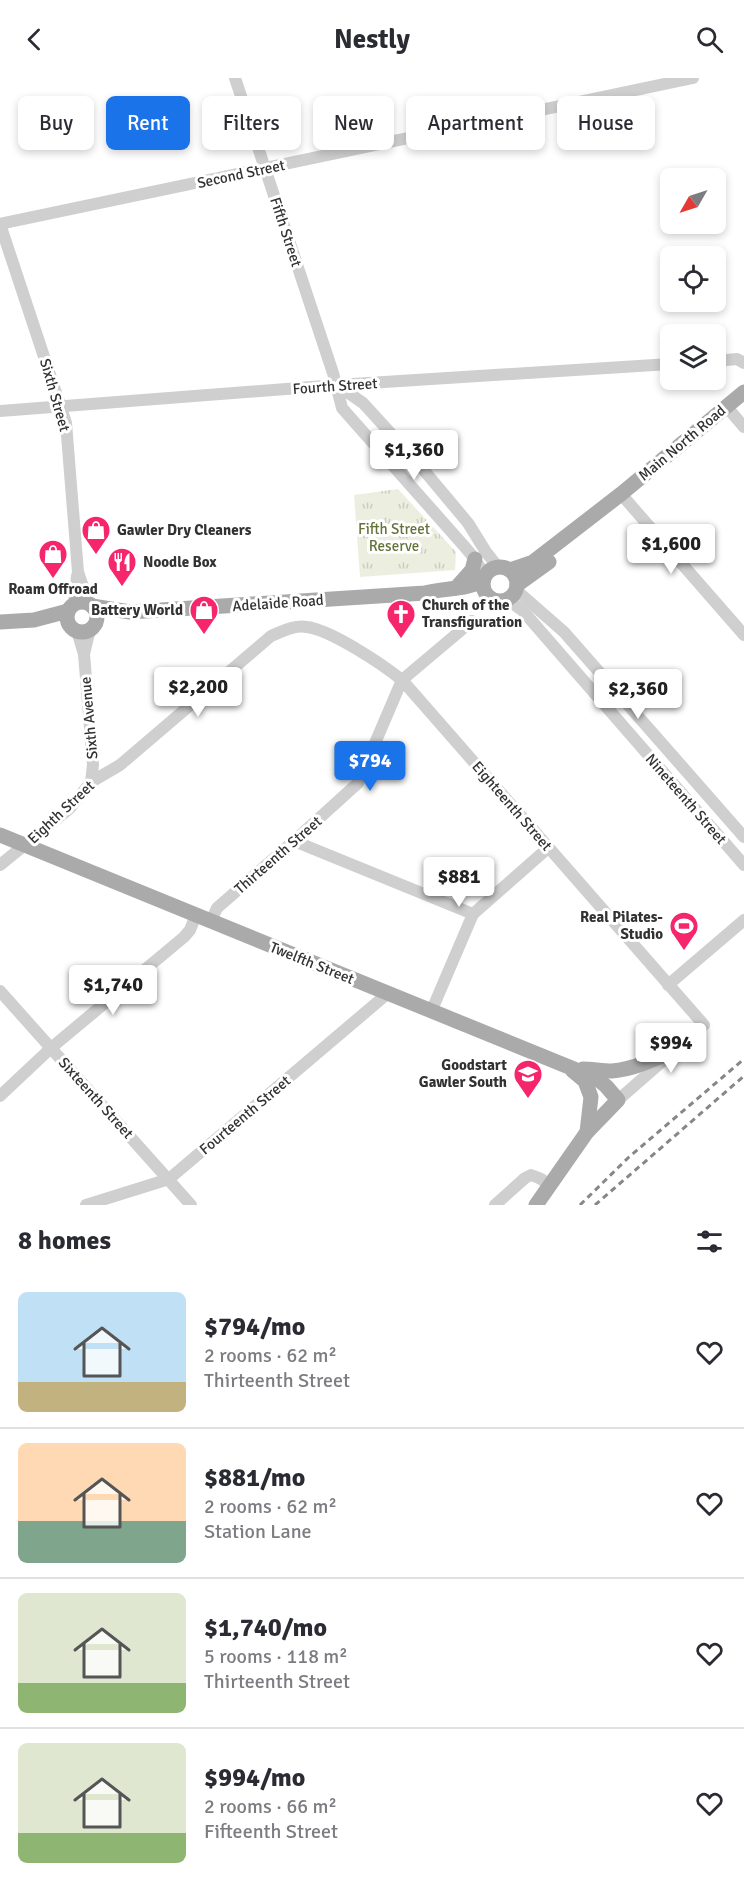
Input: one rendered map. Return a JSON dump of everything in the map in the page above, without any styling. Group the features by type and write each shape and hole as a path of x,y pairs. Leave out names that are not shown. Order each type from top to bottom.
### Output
{"main road":[{"name":"Main North Road","path":"621,494 744,392"},
{"path":"621,494 550,561 514,591 496,601 485,584 493,568 533,562 621,494"},
{"path":"456,588 472,570 475,559"},
{"path":"504,568 515,576 514,591"},
{"name":"Adelaide Road","path":"0,622 425,593 485,584"},
{"name":"Adelaide Road","path":"425,593 446,597 485,584"},
{"name":"Twelfth Street","path":"0,835 596,1078 618,1100"},
{"path":"568,1068 611,1071 642,1064 675,1050"},
{"path":"568,1068 585,1081 591,1097 588,1132"},
{"path":"536,1205 588,1132 618,1100"}],"street":[{"name":"Fifth Street","path":"236,78 337,385 342,408 475,559 485,584"},
{"name":"Second Street","path":"0,224 693,78"},
{"name":"Sixth Street","path":"0,224 66,423 82,616"},
{"path":"726,360 737,359 744,363"},
{"name":"Fourth Street","path":"0,411 337,385 660,365"},
{"path":"337,385 363,403 417,462 468,524 486,552 504,568"},
{"path":"726,406 744,427"},
{"path":"621,494 744,635"},
{"name":"Nineteenth Street","path":"514,591 564,633 744,837"},
{"name":"Nineteenth Street","path":"514,591 523,611 744,865"},
{"name":"Sixth Avenue","path":"82,616 93,765 91,782"},
{"name":"Thirteenth Street","path":"211,921 217,908 358,783 402,680 472,621"},
{"name":"Eighteenth Street","path":"292,627 308,627 331,636 385,666 402,680 704,1025 675,1050"},
{"name":"Eighth Street","path":"0,865 70,808 91,782 120,765 271,636 292,627"},
{"path":"294,841 472,914"},
{"path":"431,1012 472,914 548,848"},
{"path":"0,1096 51,1048 184,937 190,930 196,915"},
{"path":"668,985 744,920"},
{"name":"Sixteenth Street","path":"0,991 191,1205"},
{"name":"Fourteenth Street","path":"86,1205 169,1179 387,994"},
{"path":"618,1100 675,1050"},
{"path":"495,1205 525,1178 531,1176 539,1178 550,1185"}],"green space":[{"name":"Fifth Street Reserve","path":"398,489 456,552 455,570 360,577 354,495"}],"railway":[{"path":"580,1205 629,1157 744,1059"},
{"path":"595,1205 744,1076"}],"place":[{"name":"Gawler Dry Cleaners","path":"96,556"},
{"name":"Roam Offroad","path":"53,580"},
{"name":"Noodle Box","path":"122,588"},
{"name":"Battery World","path":"204,636"},
{"name":"Church of the Transfiguration","path":"401,640"},
{"name":"Real Pilates- Studio","path":"684,952"},
{"name":"Goodstart Gawler South","path":"528,1100"}]}
